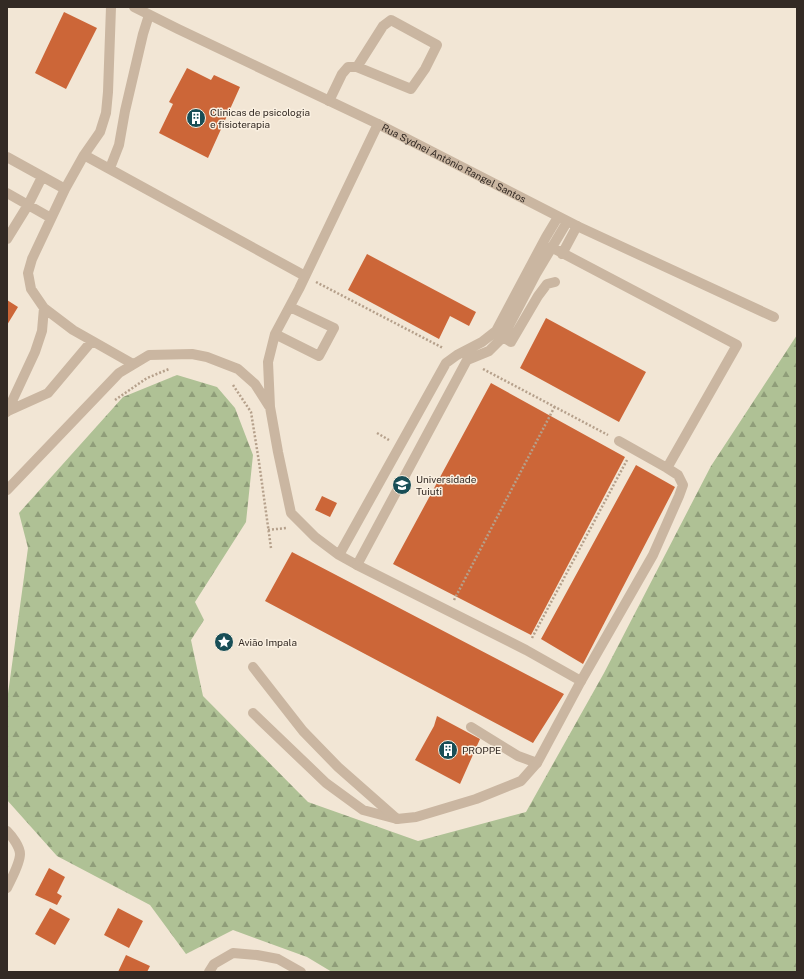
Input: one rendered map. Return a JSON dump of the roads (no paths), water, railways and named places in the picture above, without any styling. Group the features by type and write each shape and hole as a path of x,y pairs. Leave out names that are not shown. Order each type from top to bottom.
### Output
{"street":[{"path":"111,7 106,113 100,132 84,155 65,189 32,259 28,273 30,289 44,308 91,342 133,364"},
{"name":"Rua Sydnei Antônio Rangel Santos","path":"134,7 378,124 567,222 774,317"},
{"path":"110,168 120,145 125,111 143,34 149,15"},
{"path":"329,101 342,74 348,67 357,67 411,89 425,69 437,45 391,20 383,26 357,67"},
{"path":"378,124 290,307 275,334 268,362 270,407 291,513 315,538 339,555 526,650 581,681"},
{"path":"84,155 305,276"},
{"path":"7,157 65,189"},
{"path":"7,239 28,205 42,177"},
{"path":"7,193 51,218"},
{"path":"357,565 467,360 489,351 503,337 551,247 567,222"},
{"path":"562,254 567,222"},
{"path":"339,555 446,363 457,355 482,342 496,331 546,237 567,222"},
{"path":"551,247 737,345 667,468"},
{"path":"503,337 511,342 538,296 547,284 555,282"},
{"path":"275,334 319,356 334,328 290,307"},
{"path":"7,412 35,352 42,331 44,308"},
{"path":"7,412 48,393 91,342"},
{"path":"7,490 119,373 148,355 192,354 207,357 238,369 255,384 270,407"},
{"path":"253,713 326,783 362,810 397,819 416,817 476,799 521,781 537,763 581,681 653,555 683,485 678,475 634,448 619,441"},
{"path":"252,667 303,731 338,767 397,819"},
{"path":"471,727 518,756 537,763"},
{"path":"7,888 16,869 20,854 10,834"},
{"path":"209,972 214,964 233,953 278,959 301,972"}],"place":[{"name":"Clinicas de psicologia e fisioterapia","path":"196,118"},
{"name":"Universidade Tuiuti","path":"402,485"},
{"name":"Avião Impala","path":"224,642"},
{"name":"PROPPE","path":"448,750"}]}
